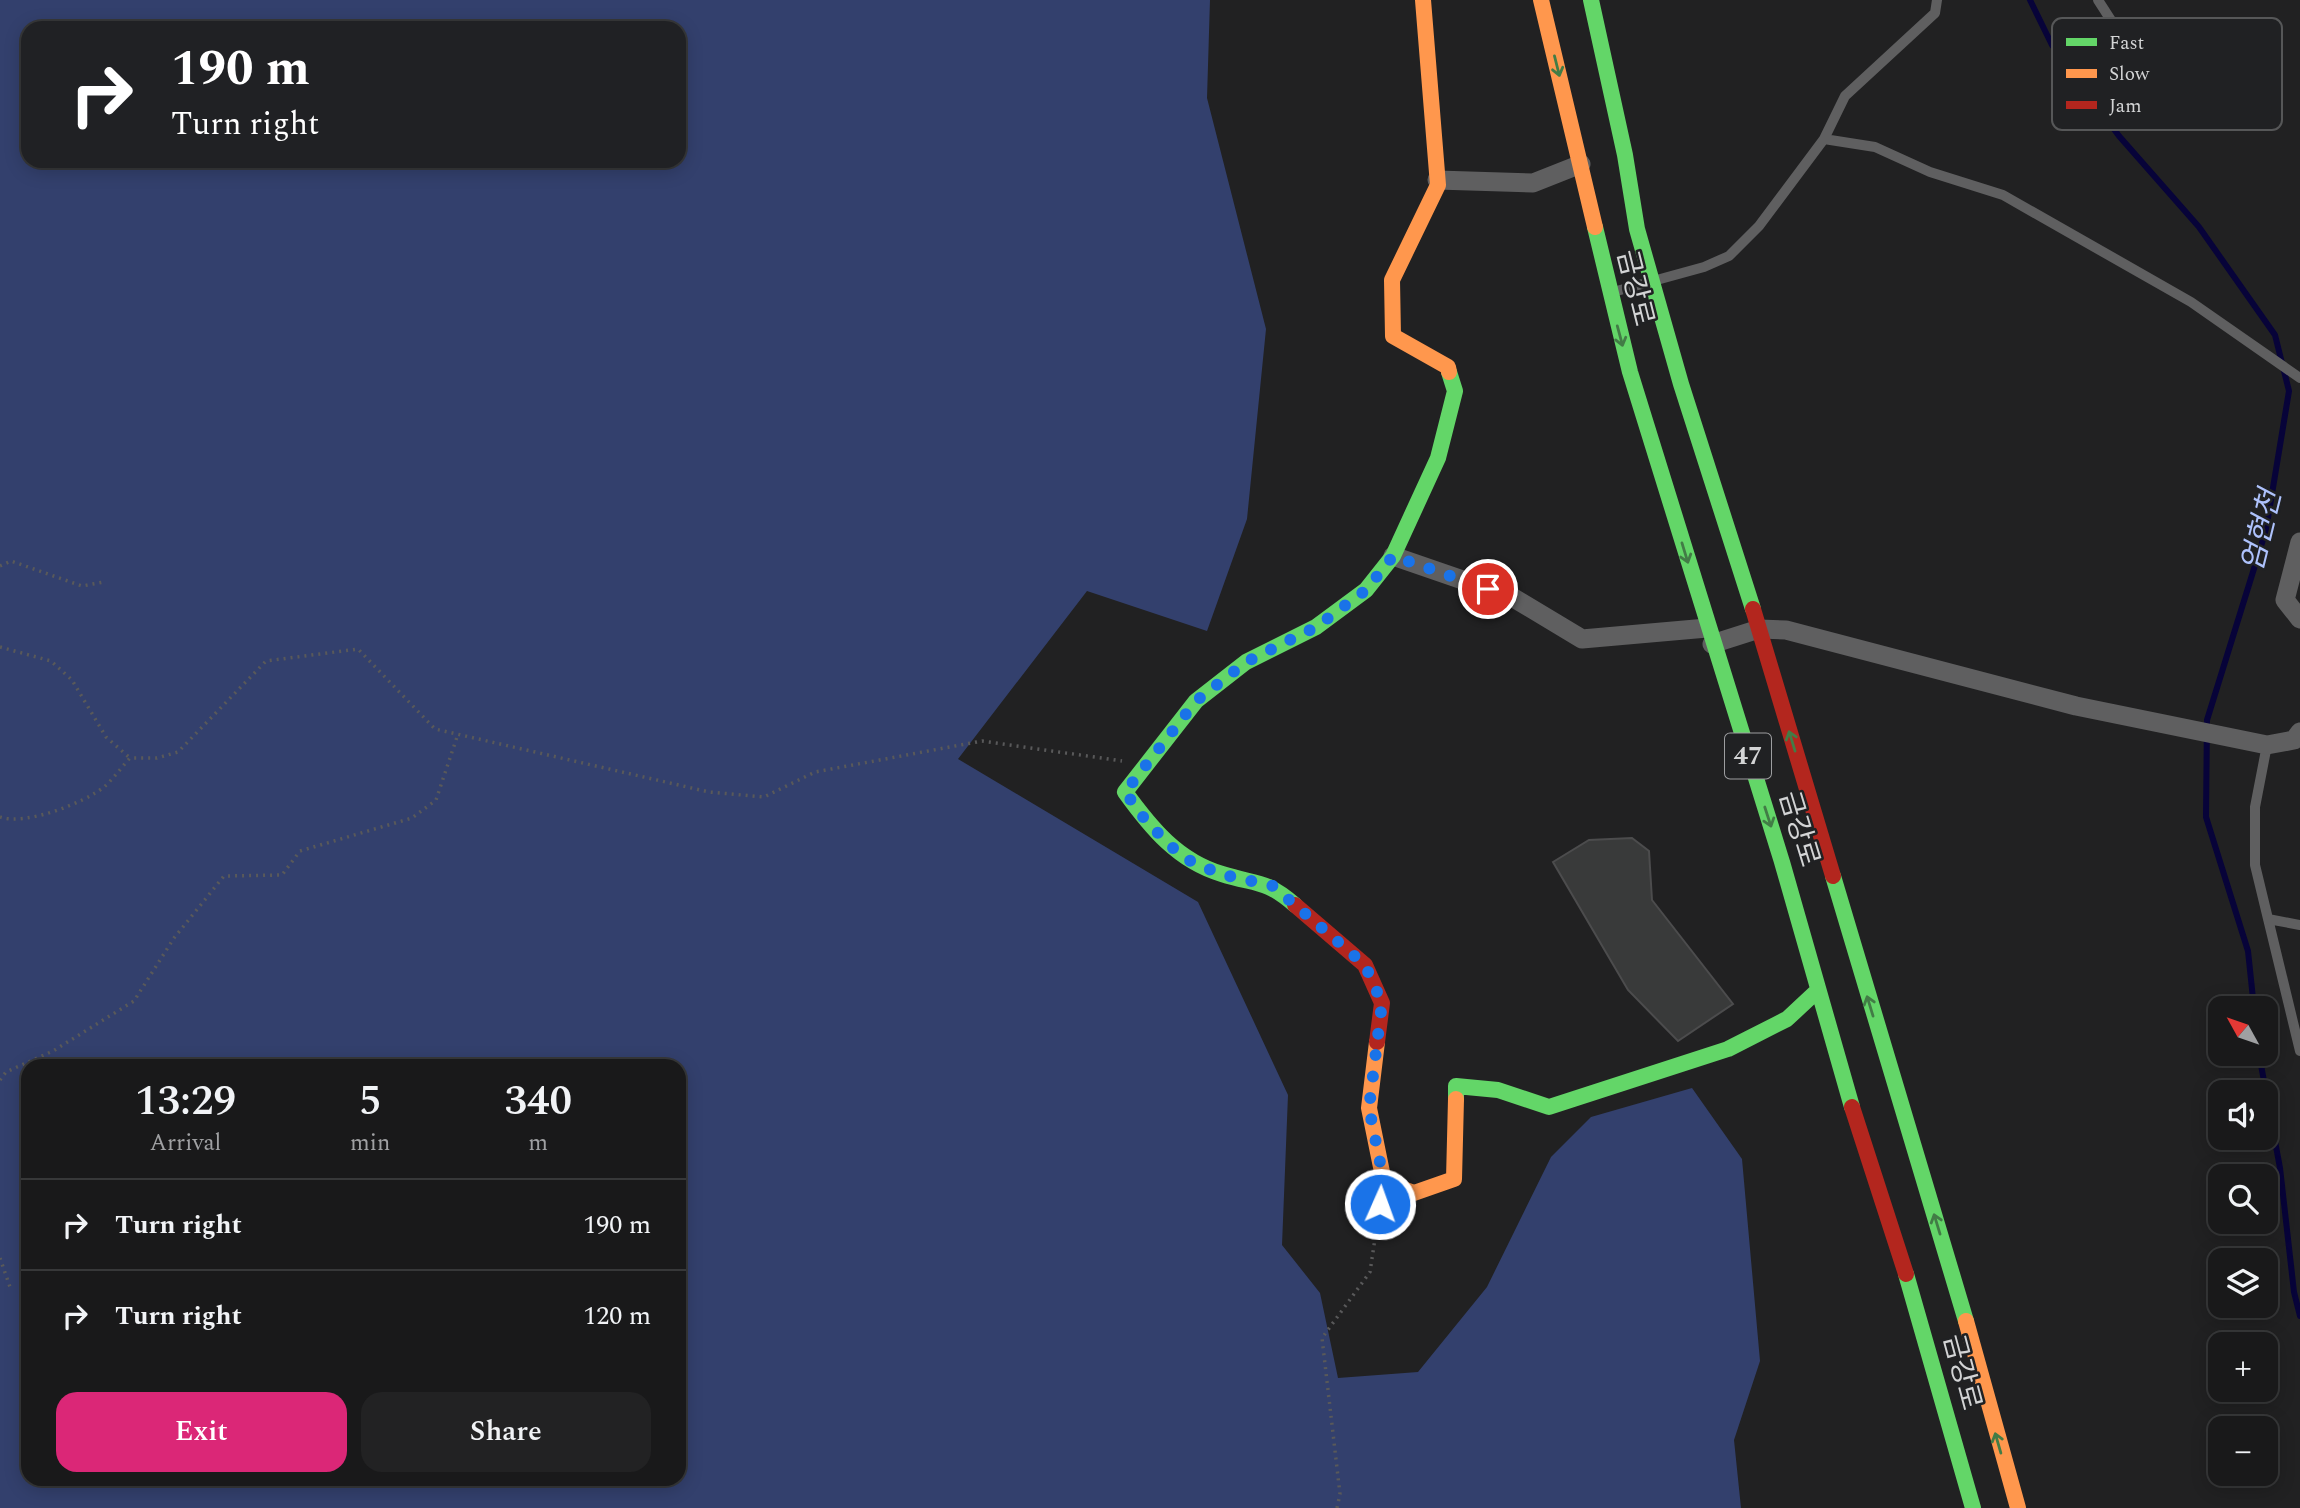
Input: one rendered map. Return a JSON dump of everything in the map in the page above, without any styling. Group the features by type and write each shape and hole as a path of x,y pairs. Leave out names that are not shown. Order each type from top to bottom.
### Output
{"main road":[{"path":"1423,0 1437,180 1392,279 1393,336 1448,368 1455,391 1438,458 1393,556 1366,590 1316,627 1246,662 1196,701 1125,792 1146,821 1182,857 1220,874 1273,886 1365,965 1382,1003 1369,1108 1384,1182 1414,1193 1454,1179 1456,1086 1498,1090 1549,1107 1728,1049 1787,1019 1818,990"},
{"name":"금강로","path":"1541,0 1630,372 1710,636 1783,862 1854,1115 1917,1306 1973,1508"},
{"name":"금강로","path":"1591,0 1625,155 1637,229 1681,384 1759,629 1949,1260 2018,1508"}],"street":[{"path":"1437,180 1532,183 1581,164"},
{"path":"2300,542 2285,600 2300,619"},
{"path":"1393,556 1512,597 1582,639 1710,636 1759,629 1786,630 2076,706 2267,745 2294,740 2300,733"}],"lane":[{"path":"1609,293 1653,282 1729,256 1759,226 1824,139 1845,96 1935,13 1937,0"},
{"path":"2098,0 2110,18"},
{"path":"1824,139 1875,147 1930,172 2003,195 2148,276 2300,378"},
{"path":"2267,745 2255,807 2255,865 2300,1051"},
{"path":"2268,919 2300,925"}],"path":[{"path":"0,566 11,562 82,586 104,582"},
{"path":"0,647 51,661 72,681 106,737 130,758 157,758 178,752 265,661 358,649 435,729 709,792 764,797 815,772 982,741 1145,764"},
{"path":"35,1059 53,1051 134,1001 174,938 224,876 282,875 300,851 412,818 436,800 458,734"},
{"path":"0,817 34,817 88,798 105,786 130,758"},
{"path":"0,1080 6,1072 21,1065"},
{"path":"1338,1508 1340,1494 1322,1338 1370,1272 1384,1182"},
{"path":"0,1258 10,1287"}],"shaded area":[{"path":"0,0 1210,0 1207,98 1266,329 1247,519 1207,631 1087,591 958,759 1198,902 1288,1095 1282,1245 1320,1293 1338,1378 1418,1372 1487,1287 1551,1157 1591,1117 1692,1088 1742,1159 1760,1361 1734,1440 1741,1508 0,1508"}],"building":[{"path":"1632,838 1649,851 1652,900 1733,1004 1678,1041 1628,990 1553,862 1589,840"}],"waterway":[{"name":"엄현천","path":"2030,0 2052,45"},
{"name":"엄현천","path":"2115,130 2199,227 2275,335 2289,391 2266,530 2207,720 2206,817 2248,951 2253,996"},
{"name":"엄현천","path":"2261,1066 2264,1080"},
{"name":"엄현천","path":"2277,1150 2294,1292 2300,1316"}],"traffic: fast":[{"path":"1591,0 1625,155 1637,229 1681,384 1753,609"},
{"path":"1595,227 1630,372 1782,862 1852,1107"},
{"path":"1295,905 1268,887 1222,874 1192,861 1167,842 1125,792 1196,701 1246,662 1316,627 1366,590 1393,556 1438,458 1455,391 1449,372"},
{"path":"1833,876 1966,1321"},
{"path":"1456,1099 1456,1086 1498,1090 1549,1107 1728,1049 1787,1019 1817,991"},
{"path":"1906,1274 1973,1508"}],"traffic: slow":[{"path":"1423,0 1438,185 1392,280 1393,336 1448,367 1449,372"},
{"path":"1541,0 1595,227"},
{"path":"1377,1042 1369,1108 1384,1182 1414,1193 1454,1179 1456,1099"},
{"path":"1966,1321 2018,1508"}],"traffic: jam":[{"path":"1753,609 1833,876"},
{"path":"1295,905 1365,965 1382,1003 1377,1042"},
{"path":"1852,1107 1906,1274"}],"route":[{"path":"1380,1204 1384,1182 1369,1108 1382,1003 1365,965 1273,886 1220,874 1182,857 1146,821 1125,792 1196,701 1246,662 1316,627 1366,590 1393,556 1488,589"}]}
